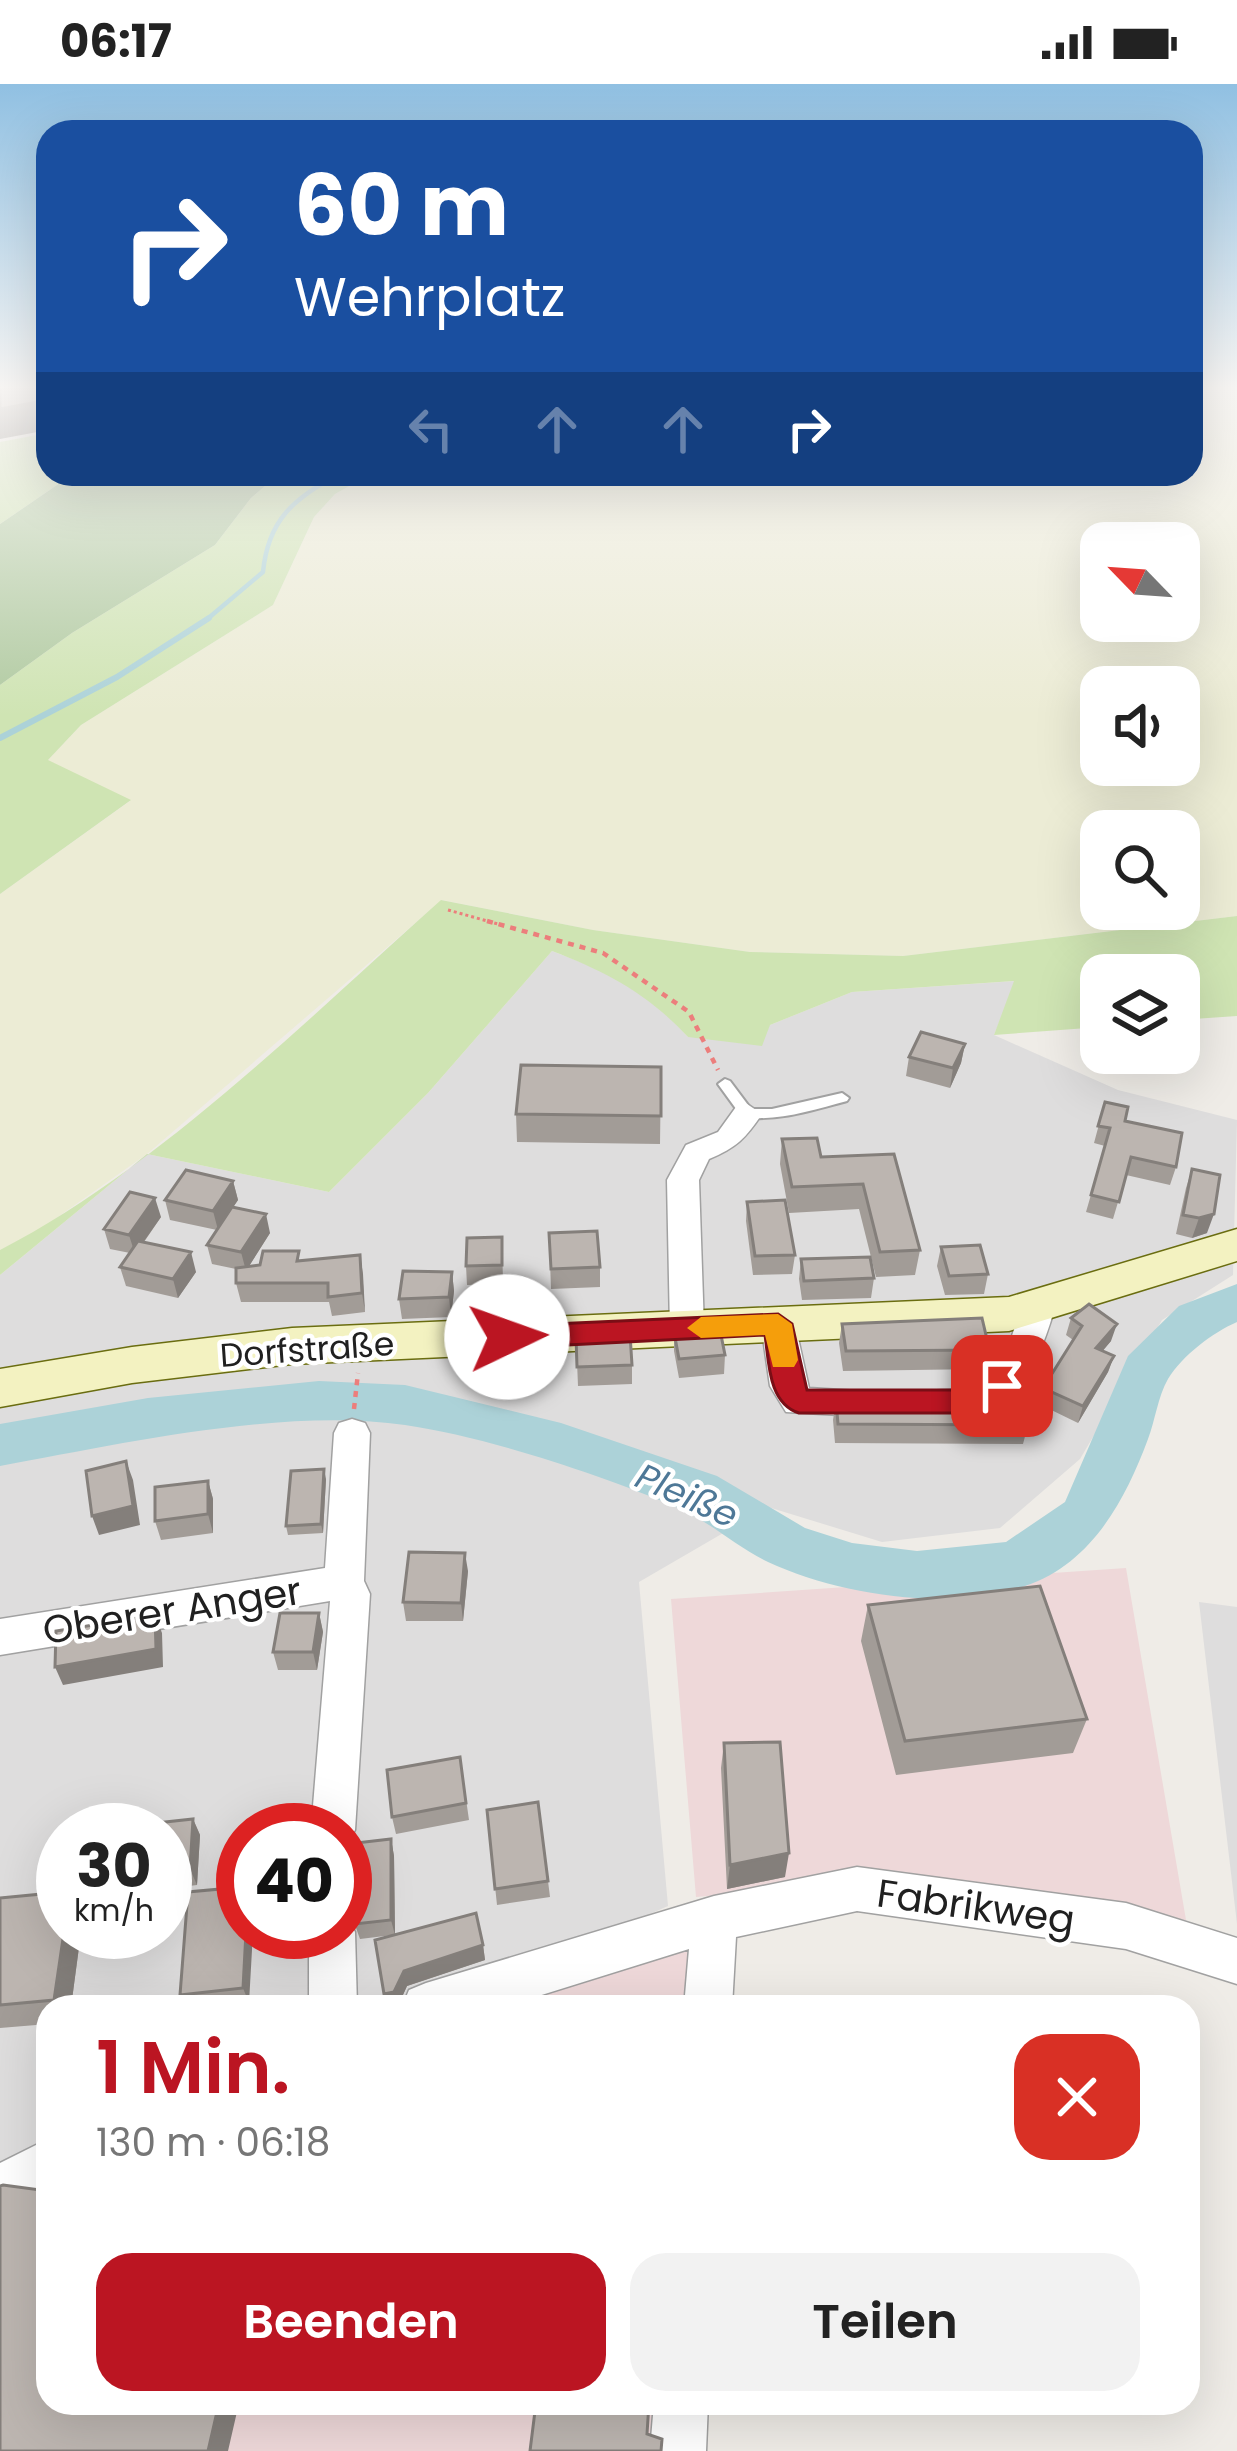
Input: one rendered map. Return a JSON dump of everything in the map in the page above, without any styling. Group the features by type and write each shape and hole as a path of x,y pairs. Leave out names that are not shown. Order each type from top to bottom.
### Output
{"street":[{"path":"687,1329 683,1180 697,1152 729,1138 747,1114"},
{"name":"Dorfstraße","path":"0,1388 133,1365 292,1346 968,1318 1038,1307 1237,1245"},
{"path":"778,1324 788,1386 799,1402 975,1402 1002,1386 1038,1307"},
{"name":"Oberer Anger","path":"335,1803 350,1594 344,1582 352,1432"},
{"name":"Oberer Anger","path":"0,1637 344,1582"},
{"name":"Fabrikweg","path":"465,1995 714,1919 857,1889 1126,1926 1237,1961"},
{"path":"709,1995 714,1919"},
{"path":"332,1959 333,1995"},
{"path":"0,2191 36,2171"},
{"path":"678,2451 680,2415"}],"lane":[{"path":"725,1084 747,1114 772,1114 842,1098"}],"path":[{"path":"448,910 603,952 689,1012 725,1084"}],"shaded area":[{"path":"552,951 614,975 657,1003 688,1037 770,1025 852,992 1016,981 994,1035 1118,1090 1237,1120 1233,1275 1162,1320 1080,1459 1000,1528 882,1542 768,1507 639,1582 668,1906 466,1995 36,1995 36,2157 0,2170 0,1275 147,1154 329,1192 428,1093"},
{"path":"1126,1568 1186,1920 873,1882 696,1897 671,1599"},
{"path":"1199,1602 1237,1607 1237,1924"},
{"path":"734,1934 730,1995 531,1995"},
{"path":"0,2224 36,2358 36,2415 704,2415 702,2451 0,2451"}],"green space":[{"path":"0,495 42,495 0,524"},
{"path":"42,495 254,495 215,545 72,633 0,685 0,524"},
{"path":"334,495 1237,495 1237,916 1200,920 1200,810 1080,810 1080,930 1120,930 903,956 750,952 593,930 442,900 147,1154 38,1231 0,1250 0,894 130,801 47,761 81,725 273,605 314,517"},
{"path":"334,495 314,517 273,605 81,725 48,760 131,800 0,894 0,685 72,633 215,545 251,498"},
{"path":"441,900 593,930 750,952 903,956 1120,930 1200,930 1200,920 1237,916 1237,1016 1200,1019 1200,954 1080,954 1080,1029 994,1035 1014,981 852,992 770,1025 762,1046 688,1037 626,986 552,951 428,1093 329,1192 148,1154 230,1089"},
{"path":"134,1165 0,1275 0,1250"}],"building":[{"path":"921,1032 965,1044 953,1068 909,1057"},
{"path":"521,1065 661,1067 661,1116 516,1114"},
{"path":"1105,1102 1128,1107 1125,1121 1182,1133 1176,1167 1131,1157 1119,1202 1091,1195 1110,1128 1098,1126"},
{"path":"817,1138 821,1157 894,1154 920,1250 880,1252 863,1184 792,1187 782,1139"},
{"path":"1192,1169 1220,1175 1214,1214 1183,1215"},
{"path":"186,1170 233,1181 213,1211 165,1200"},
{"path":"130,1192 155,1198 129,1235 104,1229"},
{"path":"785,1200 795,1255 755,1256 747,1202"},
{"path":"232,1207 266,1214 241,1252 207,1245"},
{"path":"597,1231 600,1267 551,1269 549,1233"},
{"path":"502,1237 502,1265 466,1266 467,1238"},
{"path":"138,1241 191,1252 173,1279 120,1267"},
{"path":"980,1245 988,1274 949,1276 941,1247"},
{"path":"263,1251 299,1251 297,1261 360,1255 362,1293 328,1297 328,1283 236,1283 236,1268 260,1265"},
{"path":"870,1257 874,1278 804,1281 801,1259"},
{"path":"403,1271 452,1272 449,1297 399,1299"},
{"path":"1089,1304 1117,1324 1096,1348 1114,1356 1083,1406 1043,1388 1082,1326 1071,1318"},
{"path":"982,1318 987,1350 846,1351 842,1324"},
{"path":"720,1330 725,1355 679,1359 674,1332"},
{"path":"630,1334 632,1365 577,1367 576,1337"},
{"path":"1021,1391 1028,1425 838,1424 836,1401 980,1401"},
{"path":"126,1461 133,1506 92,1516 86,1471"},
{"path":"324,1469 321,1524 286,1526 291,1471"},
{"path":"208,1481 208,1514 155,1521 155,1487"},
{"path":"409,1552 465,1553 461,1603 403,1602"},
{"path":"1040,1586 1087,1719 905,1741 868,1605"},
{"path":"280,1613 319,1613 313,1652 273,1652"},
{"path":"155,1615 156,1649 55,1667 56,1631"},
{"path":"780,1742 789,1853 730,1865 724,1743"},
{"path":"460,1757 466,1803 392,1817 387,1770"},
{"path":"538,1802 548,1881 495,1889 487,1810"},
{"path":"391,1839 391,1920 372,1922 372,1841"},
{"path":"216,1889 216,1959 245,1959 243,1988 180,1995 183,1959 192,1959 192,1892"},
{"path":"36,1895 36,1959 60,1959 55,1995 0,2005 0,1898"},
{"path":"476,1913 483,1945 404,1971 394,1992 384,1994 375,1940"},
{"path":"0,2186 36,2189 36,2415 216,2415 208,2451 0,2451"},
{"path":"534,2415 648,2415 647,2434 662,2439 661,2451 530,2451"}],"waterway":[{"path":"207,619 263,572 277,524 305,495"},
{"path":"0,738 117,677 207,619"},
{"name":"Pleiße","path":"0,1445 148,1418 319,1401 405,1405 561,1444 698,1492 787,1545 852,1567 917,1575 1017,1565 1084,1518 1120,1444 1146,1370 1196,1319 1237,1302"}],"slow traffic":[{"path":"701,1328 778,1324 783,1360"}],"route":[{"path":"507,1337 778,1324 788,1386 799,1402 975,1402 1002,1386"}]}
